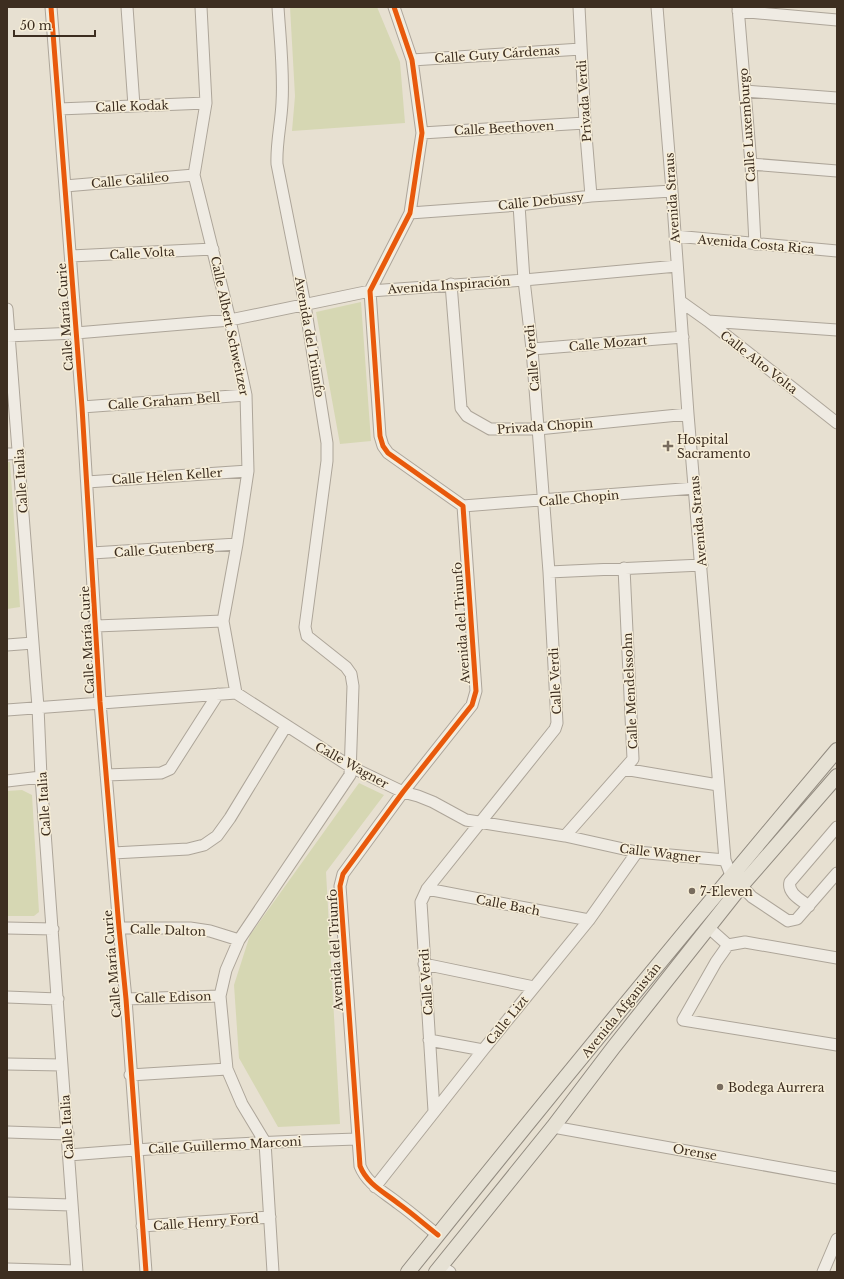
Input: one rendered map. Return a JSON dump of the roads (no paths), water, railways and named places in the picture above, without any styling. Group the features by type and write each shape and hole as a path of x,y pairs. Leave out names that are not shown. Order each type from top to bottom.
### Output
{"main road":[{"name":"Avenida Afganistán","path":"408,1272 597,1038 731,875 837,750"},
{"name":"Avenida Afganistán","path":"438,1271 553,1127 613,1048 742,885 835,782"},
{"path":"438,1235 440,1255 438,1271"}],"street":[{"name":"Calle María Curie","path":"51,7 82,407 100,702 126,999 130,1075 146,1272"},
{"path":"127,7 134,106"},
{"name":"Calle Albert Schweitzer","path":"201,7 206,103 194,175 230,320 246,396 248,470 237,544 223,621 236,693"},
{"name":"Avenida del Triunfo","path":"273,1272 265,1142 242,1104 226,1069 220,996 226,970 240,940 350,775 353,686 351,674 346,667 307,636 305,627 327,460 327,443 306,304 277,164 276,152 282,105 283,79 278,7"},
{"path":"394,7 412,60 422,133 410,213 370,291 380,436 388,453 463,506"},
{"name":"Privada Verdi","path":"579,7 585,123 591,196"},
{"name":"Avenida Straus","path":"657,7 688,414 702,565 725,860 731,875 752,897 788,921 797,919 837,873"},
{"path":"738,9 837,20"},
{"name":"Calle Luxemburgo","path":"738,9 751,164 755,244"},
{"name":"Calle Guty Cárdenas","path":"412,60 581,49"},
{"path":"745,91 837,98"},
{"name":"Calle Kodak","path":"59,109 206,103"},
{"name":"Calle Beethoven","path":"422,133 585,123"},
{"path":"751,164 837,171"},
{"name":"Calle Galileo","path":"65,186 194,175"},
{"name":"Calle Debussy","path":"410,213 519,205 591,196 672,191"},
{"name":"Calle Verdi","path":"434,1111 421,902 428,889 555,729 557,722 549,572 532,349 524,280 519,205"},
{"name":"Avenida Costa Rica","path":"675,236 837,251"},
{"name":"Calle Volta","path":"71,256 213,249"},
{"name":"Avenida Inspiración","path":"8,336 76,333 230,320 370,291 451,284 524,280 677,266"},
{"name":"Privada Chopin","path":"451,284 461,408 467,416 490,429 538,428 688,414"},
{"name":"Calle Alto Volta","path":"680,301 708,321 837,423"},
{"name":"Calle Italia","path":"7,309 38,707 41,777 77,1271"},
{"path":"708,321 837,330"},
{"name":"Calle Mozart","path":"532,349 683,337"},
{"name":"Calle Graham Bell","path":"82,407 246,396"},
{"path":"7,454 19,453"},
{"name":"Calle Helen Keller","path":"87,482 248,470"},
{"name":"Calle Chopin","path":"463,506 543,501 695,488"},
{"name":"Avenida del Triunfo","path":"438,1235 399,1203 375,1187 362,1172 360,1166 340,886 343,874 403,792 472,705 474,699 476,691 463,506"},
{"name":"Calle Gutenberg","path":"92,554 237,544"},
{"path":"549,572 702,565"},
{"name":"Calle Mendelssohn","path":"565,836 634,759 624,568"},
{"path":"96,626 223,621"},
{"path":"7,645 33,643"},
{"path":"7,710 236,693"},
{"name":"Calle Wagner","path":"236,693 351,767 403,792 434,802 466,820 565,836 637,852 725,860"},
{"path":"106,775 161,774 170,769 218,694"},
{"path":"113,853 188,849 204,845 217,836 230,818 286,726"},
{"path":"624,769 718,785"},
{"path":"7,781 41,777"},
{"path":"809,906 792,892 789,884 837,827"},
{"name":"Calle Lizt","path":"375,1187 434,1111 589,920 637,852"},
{"name":"Calle Bach","path":"428,889 589,920"},
{"path":"7,928 53,929"},
{"name":"Calle Dalton","path":"119,928 190,928 210,931 240,940"},
{"path":"709,928 728,945"},
{"path":"837,958 745,942 728,945 716,962 683,1020 837,1045"},
{"path":"424,964 534,987"},
{"name":"Calle Edison","path":"126,999 220,996"},
{"path":"7,997 58,999"},
{"path":"429,1040 483,1050"},
{"path":"7,1064 62,1066"},
{"path":"130,1075 226,1069"},
{"name":"Orense","path":"553,1127 837,1178"},
{"path":"7,1132 68,1134"},
{"name":"Calle Guillermo Marconi","path":"69,1155 265,1142 357,1139"},
{"path":"7,1203 71,1205"},
{"name":"Calle Henry Ford","path":"142,1226 270,1217"},
{"path":"823,1272 837,1239"},
{"path":"7,1269 77,1271"}],"place":[{"name":"Hospital Sacramento","path":"668,446"},
{"name":"7-Eleven","path":"692,891"},
{"name":"Bodega Aurrera","path":"720,1087"}]}
